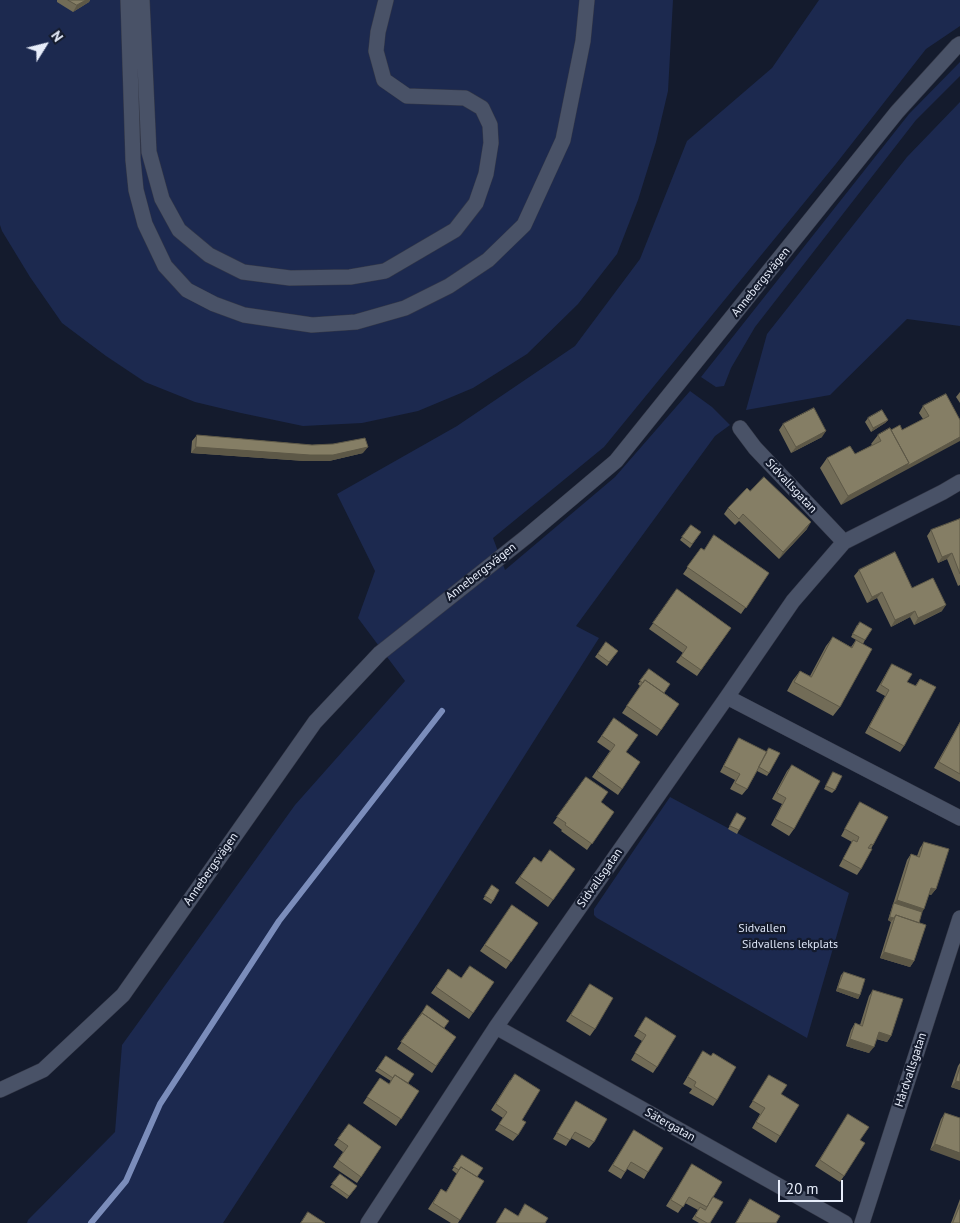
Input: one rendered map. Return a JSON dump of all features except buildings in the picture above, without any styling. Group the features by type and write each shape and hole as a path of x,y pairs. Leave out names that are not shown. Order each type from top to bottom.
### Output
{"street":[{"path":"128,0 133,160 136,190 145,224 165,266 187,290 214,304 244,315 312,325 356,322 405,308 449,286 488,260 524,224 563,140 583,41 587,0"},
{"path":"142,0 149,152 162,199 179,230 209,255 243,272 290,278 350,277 385,271 455,230 476,202 486,174 491,144 490,125 482,108 465,98 407,96 384,80 376,51 378,32 386,0"},
{"name":"Annebergsvägen","path":"0,1090 43,1070 123,995 315,722 380,652 526,537 616,461 897,112 960,44"},
{"name":"Sidvallsgatan","path":"740,428 755,448 844,542"},
{"name":"Sidvallsgatan","path":"368,1223 496,1027 793,602 844,542 960,482"},
{"path":"727,697 960,818"},
{"name":"Hårdvallsgatan","path":"862,1223 960,918"},
{"name":"Sätergatan","path":"496,1027 844,1223"}],"green space":[{"path":"0,0 673,0 668,91 656,142 638,200 617,254 578,304 527,354 473,388 418,411 362,423 303,426 195,402 145,382 62,323 30,277 0,225"},
{"path":"819,0 960,0 960,26 926,49 835,165 604,447 493,538 505,570 615,477 690,391 712,407 730,425 715,436 576,626 599,638 418,924 223,1223 27,1223 115,1132 122,1045 295,805 405,681 358,618 375,571 337,494 457,426 575,346 640,259 687,141 772,68"},
{"path":"960,62 960,76 916,120 755,327 731,368 724,386 716,387 701,377 909,114"},
{"path":"960,102 960,326 907,319 830,395 746,410 767,334 907,157"},
{"name":"Sidvallen","path":"670,797 849,893 807,1038 594,915 594,909"}],"waterway":[{"path":"91,1223 126,1181 160,1104 279,921 442,711"}],"park label":[{"name":"Sidvallens lekplats","path":"790,945"}]}
